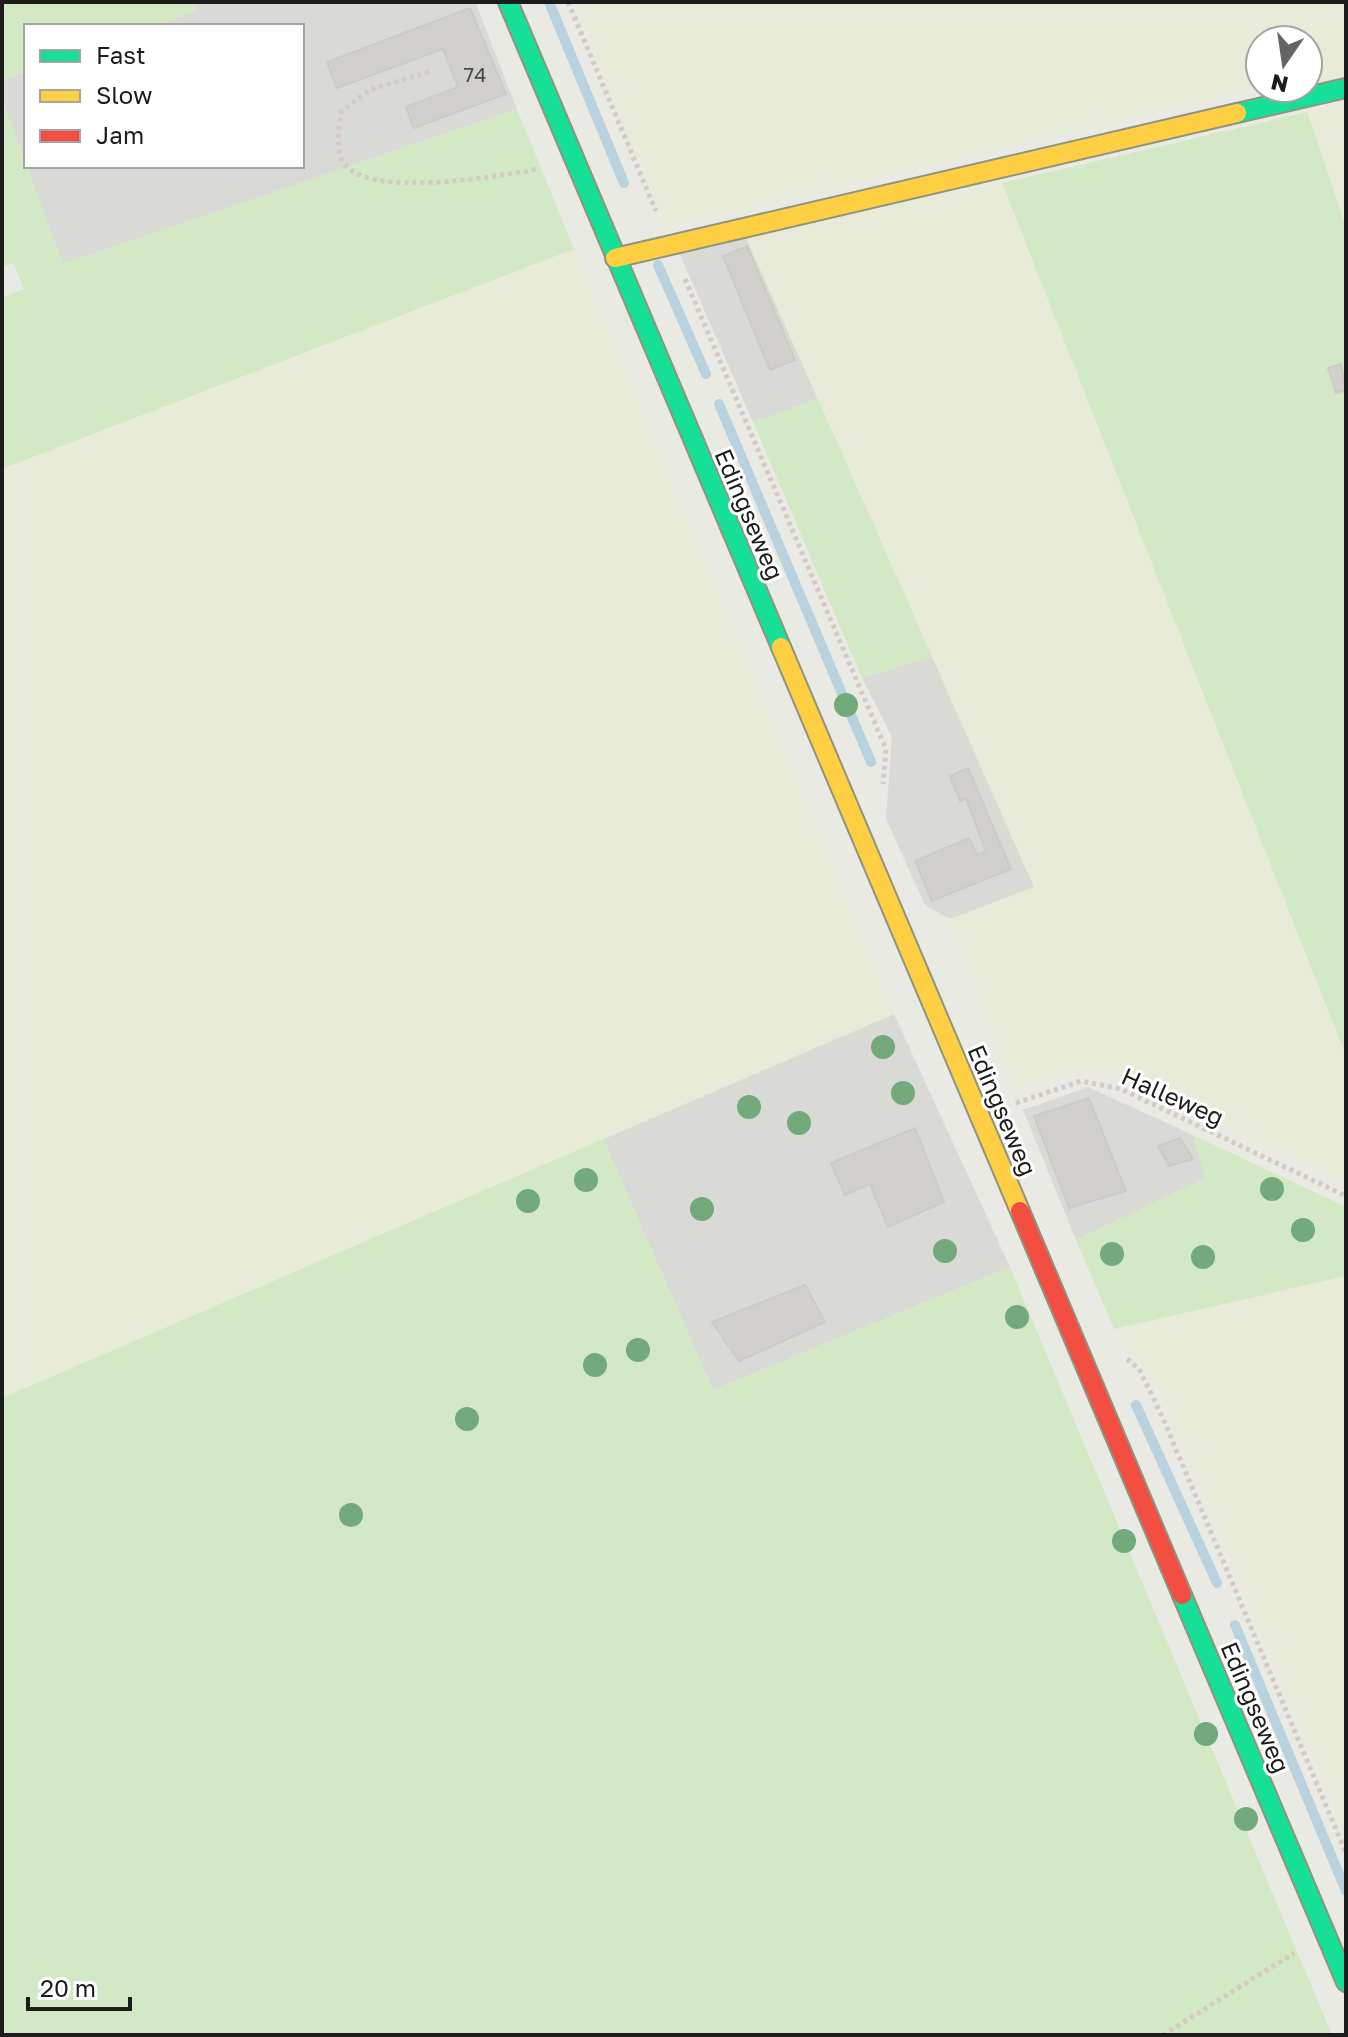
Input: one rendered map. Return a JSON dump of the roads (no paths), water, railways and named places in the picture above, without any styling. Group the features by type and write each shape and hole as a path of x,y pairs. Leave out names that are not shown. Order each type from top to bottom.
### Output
{"main road":[{"name":"Edingseweg","path":"508,2 1346,1982"},
{"path":"615,258 1346,88"}],"waterway":[{"path":"549,2 624,183"},
{"path":"658,265 706,374"},
{"path":"719,404 871,762"},
{"path":"1136,1405 1217,1583"},
{"path":"1235,1625 1346,1891"}]}
